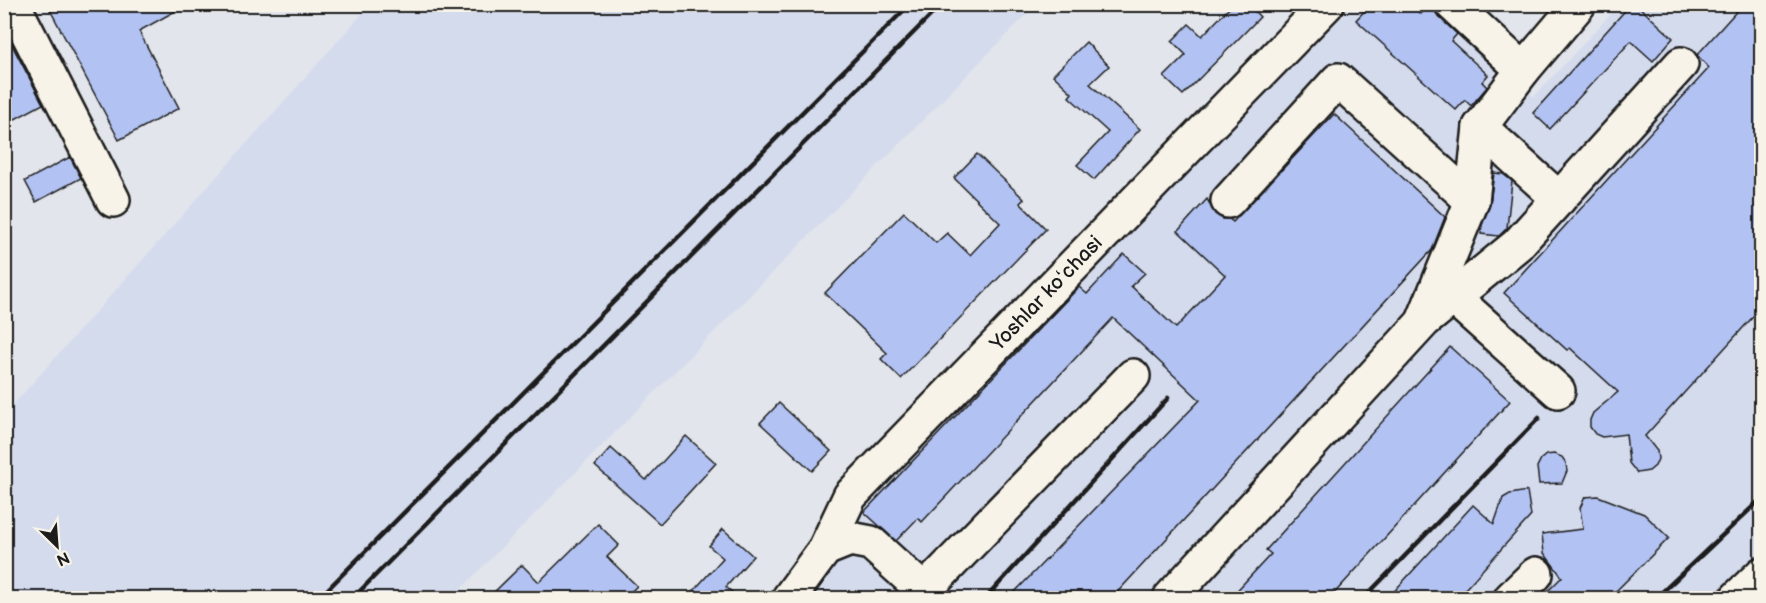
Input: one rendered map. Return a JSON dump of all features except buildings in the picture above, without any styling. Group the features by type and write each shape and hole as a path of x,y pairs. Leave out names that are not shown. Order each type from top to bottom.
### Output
{"street":[{"path":"13,4 113,200"},
{"name":"Yoshlar koʻchasi","path":"789,598 825,549 850,495 1327,4"},
{"path":"1452,4 1523,70"},
{"path":"1424,321 1472,201 1480,127 1523,70 1579,4"},
{"path":"1170,598 1424,321 1517,245 1681,64"},
{"path":"1228,201 1338,80 1472,201"},
{"path":"1480,127 1559,199"},
{"path":"1453,297 1557,391"},
{"path":"825,549 850,539 871,543 924,591 1133,376"},
{"path":"1511,598 1536,574"},
{"path":"1737,598 1761,574"}],"shaded area":[{"path":"371,4 1036,5 452,598 5,598 5,414"},
{"path":"1354,5 1437,5 1534,97 1619,5 1761,5 1761,598 803,598 840,515"}],"railway":[{"path":"319,598 910,4"},
{"path":"353,598 942,4"},
{"path":"986,598 1168,398"},
{"path":"1364,598 1539,418"},
{"path":"1656,598 1762,498"}]}
